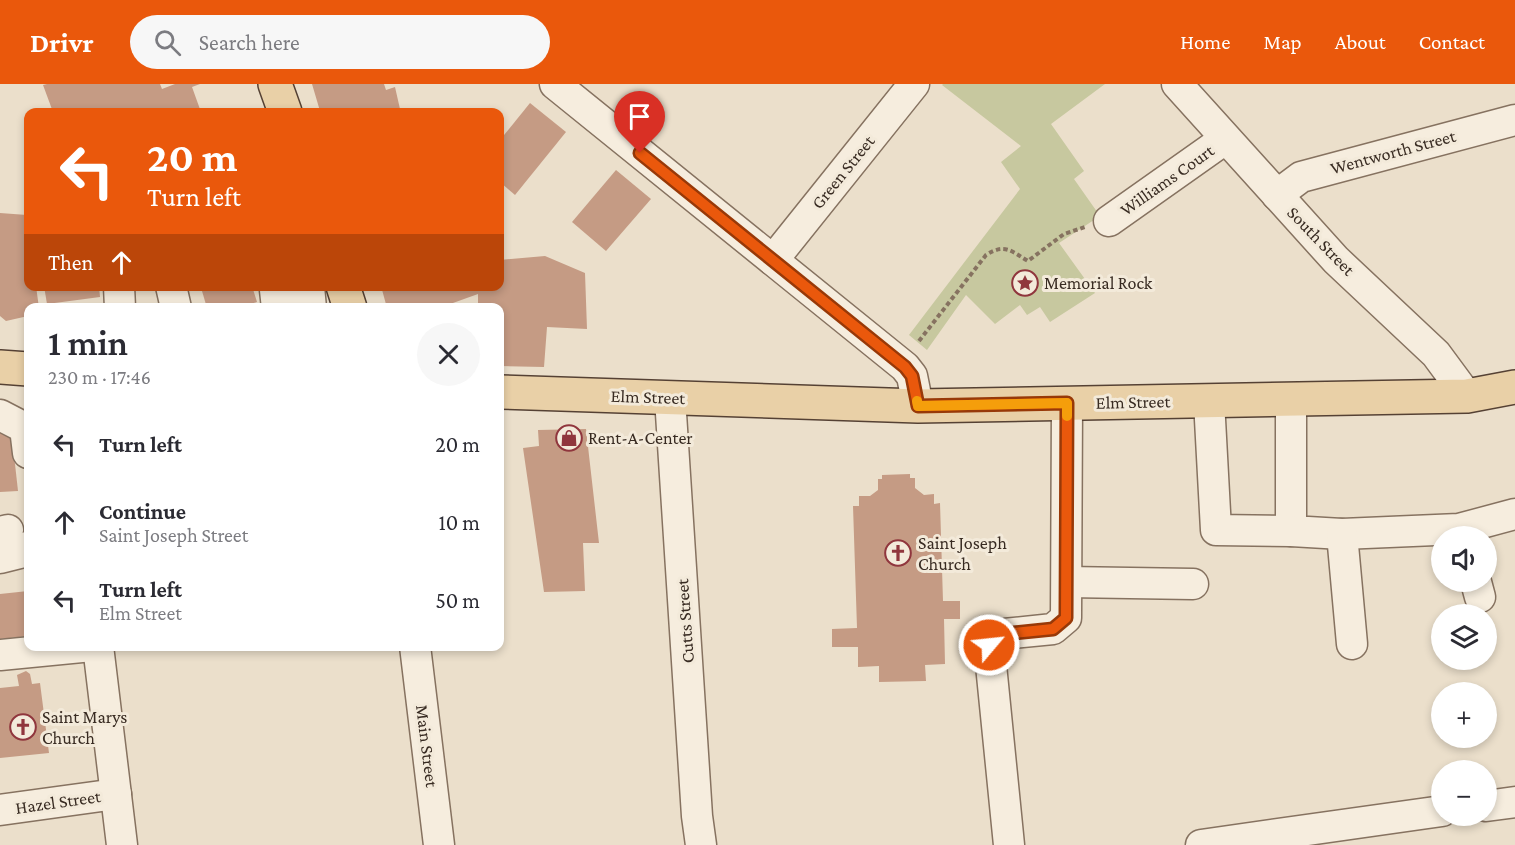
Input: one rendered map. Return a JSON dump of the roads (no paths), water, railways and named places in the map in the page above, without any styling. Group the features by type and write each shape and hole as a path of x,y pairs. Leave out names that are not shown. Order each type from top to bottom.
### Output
{"main road":[{"path":"275,84 284,108"},
{"path":"0,368 24,369"},
{"name":"Elm Street","path":"504,392 918,406 1467,396 1512,393"}],"street":[{"name":"Green Street","path":"773,261 914,84"},
{"name":"South Street","path":"1177,84 1336,260 1436,354 1467,396"},
{"path":"570,89 773,261 905,367 912,376 918,406"},
{"name":"Wentworth Street","path":"1277,195 1301,177 1515,120"},
{"name":"Williams Court","path":"1109,221 1225,139"},
{"name":"Cutts Street","path":"670,398 701,845"},
{"path":"1291,399 1291,531"},
{"path":"1209,401 1216,530 1342,534 1431,533"},
{"path":"1010,845 988,654 989,645 994,635 1053,629 1066,618 1067,403"},
{"path":"0,415 24,427"},
{"path":"1480,526 1515,514"},
{"path":"1342,534 1352,644"},
{"path":"1067,584 1193,584"},
{"path":"0,655 41,651"},
{"path":"99,651 122,845"},
{"name":"Main Street","path":"416,651 439,845"},
{"name":"Hazel Street","path":"0,810 116,794"},
{"path":"1497,804 1515,802"},
{"path":"1201,845 1431,813"}],"place":[{"name":"Memorial Rock","path":"1025,283"},
{"name":"Rent-A-Center","path":"569,438"},
{"name":"Saint Joseph Church","path":"898,553"},
{"name":"Saint Marys Church","path":"23,727"}]}
